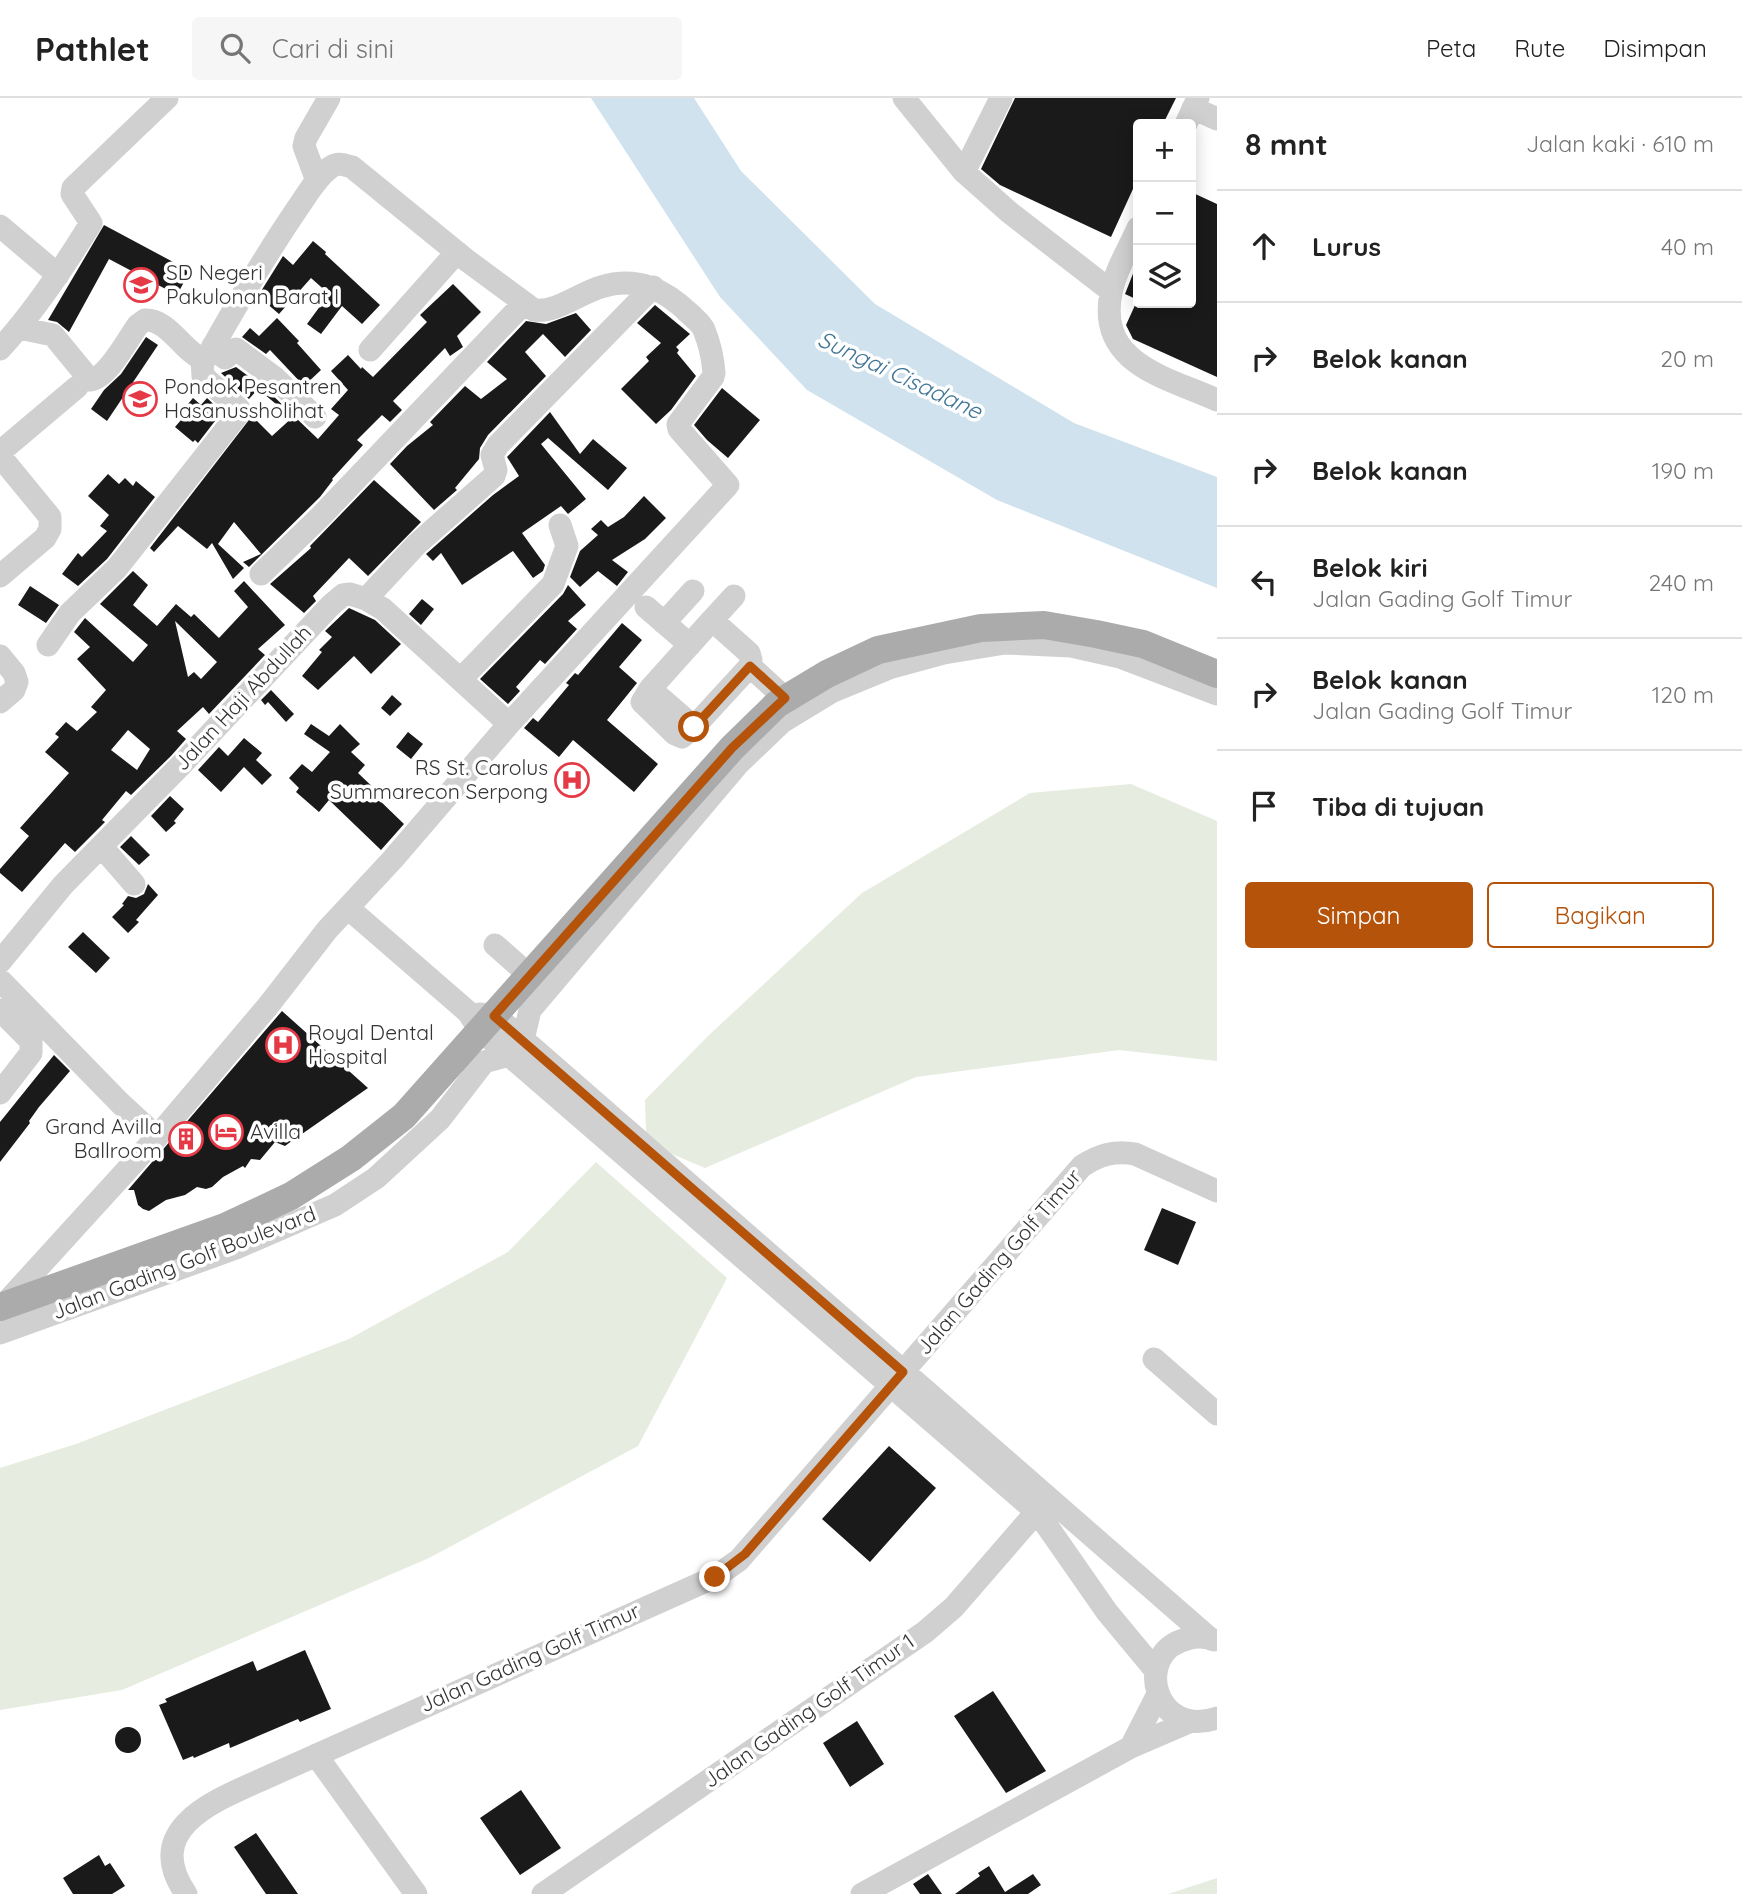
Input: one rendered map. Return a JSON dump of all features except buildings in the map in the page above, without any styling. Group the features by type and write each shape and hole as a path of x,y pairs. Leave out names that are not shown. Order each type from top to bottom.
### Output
{"main road":[{"name":"Jalan Gading Golf Boulevard","path":"1,1315 225,1227 291,1196 352,1158 404,1116 480,1019 533,971 732,748 785,698 827,674 878,650 981,628 1044,625 1143,644 1217,674"}],"street":[{"path":"0,349 58,275 92,223 72,194 73,188 167,98"},
{"path":"317,181 304,146 329,98"},
{"path":"904,98 964,172 1009,212 1111,291"},
{"path":"964,172 1001,98"},
{"path":"1192,110 1217,119"},
{"path":"1,1315 157,1137 348,908 509,724 727,486 678,429 678,424 713,377 704,330 675,299 653,287 602,286 543,311 534,310 352,167 334,164 317,181 275,242 208,352 203,376 239,409 239,413 117,568 70,613 48,645"},
{"path":"0,226 58,275"},
{"path":"1133,240 1111,291 1108,316 1113,337 1125,354 1144,368 1217,400"},
{"path":"370,351 457,252"},
{"path":"509,724 397,620 366,599 417,544 494,476 496,470 492,455 498,445 653,287"},
{"path":"261,574 321,516 524,303"},
{"path":"19,328 53,335 90,380 98,379 108,369 138,325 145,320 154,321 196,356 208,352 225,358 236,349 275,378 315,417"},
{"path":"0,576 45,538 50,529 50,517 0,454 77,387"},
{"path":"461,679 553,584 566,546 560,525"},
{"path":"664,623 693,591"},
{"name":"Jalan Haji Abdullah","path":"0,962 63,886 336,599 350,594 366,599"},
{"path":"712,620 749,653 750,666 682,737 675,734 642,702 650,689 712,620 734,596"},
{"path":"646,607 690,645"},
{"path":"516,1047 530,1010 738,764 782,722 833,691 889,668 944,653 1005,643 1071,646 1120,657 1217,694"},
{"path":"0,656 14,673 17,682 14,690 0,702"},
{"path":"750,666 785,698"},
{"path":"102,847 134,884"},
{"name":"Jalan Gading Golf Timur","path":"348,908 516,1047 1043,1506 1213,1640"},
{"path":"499,941 533,971"},
{"path":"0,979 120,1103 157,1137"},
{"path":"0,1010 33,1046 31,1053 0,1093"},
{"name":"Jalan Gading Golf Boulevard","path":"1,1315 236,1248 335,1205 376,1178 440,1119 484,1062 516,1047"},
{"name":"Jalan Gading Golf Timur","path":"186,1894 171,1865 173,1839 187,1820 231,1794 715,1577 745,1554 1082,1166 1096,1157 1122,1152 1135,1154 1217,1191"},
{"path":"1154,1359 1217,1414"},
{"name":"Jalan Gading Golf Timur","path":"1043,1506 1107,1612 1156,1671 1161,1658 1170,1647 1182,1640 1196,1637 1213,1640"},
{"name":"Jalan Gading Golf Timur 1","path":"543,1894 925,1632 954,1607 1043,1506"},
{"path":"1156,1671 1158,1694 1165,1707 1176,1717 1207,1722"},
{"path":"1132,1747 1158,1694"},
{"path":"862,1894 1132,1747 1207,1722"},
{"path":"316,1755 416,1894"}],"shaded area":[{"path":"1131,784 1217,821 1217,1061 1119,1050 916,1077 705,1168 672,1154 646,1132 645,1100 708,1036 862,893 1030,793"},
{"path":"596,1162 727,1278 638,1446 429,1558 122,1690 0,1710 0,1468 76,1444 349,1339 508,1252"},
{"path":"1217,1878 1217,1894 1168,1894"}],"water":[{"name":"Sungai Cisadane","path":"591,98 694,98 741,171 875,304 1074,423 1217,477 1217,588 997,500 807,390 720,297"}],"place":[{"name":"SD Negeri Pakulonan Barat I","path":"141,285"},
{"name":"Pondok Pesantren Hasanussholihat","path":"140,399"},
{"name":"RS St. Carolus Summarecon Serpong","path":"572,780"},
{"name":"Royal Dental Hospital","path":"283,1045"},
{"name":"Avilla","path":"226,1132"},
{"name":"Grand Avilla Ballroom","path":"186,1139"}],"route":[{"path":"694,727 750,666 785,698 732,748 494,1016 903,1372 745,1554 715,1577"}]}
